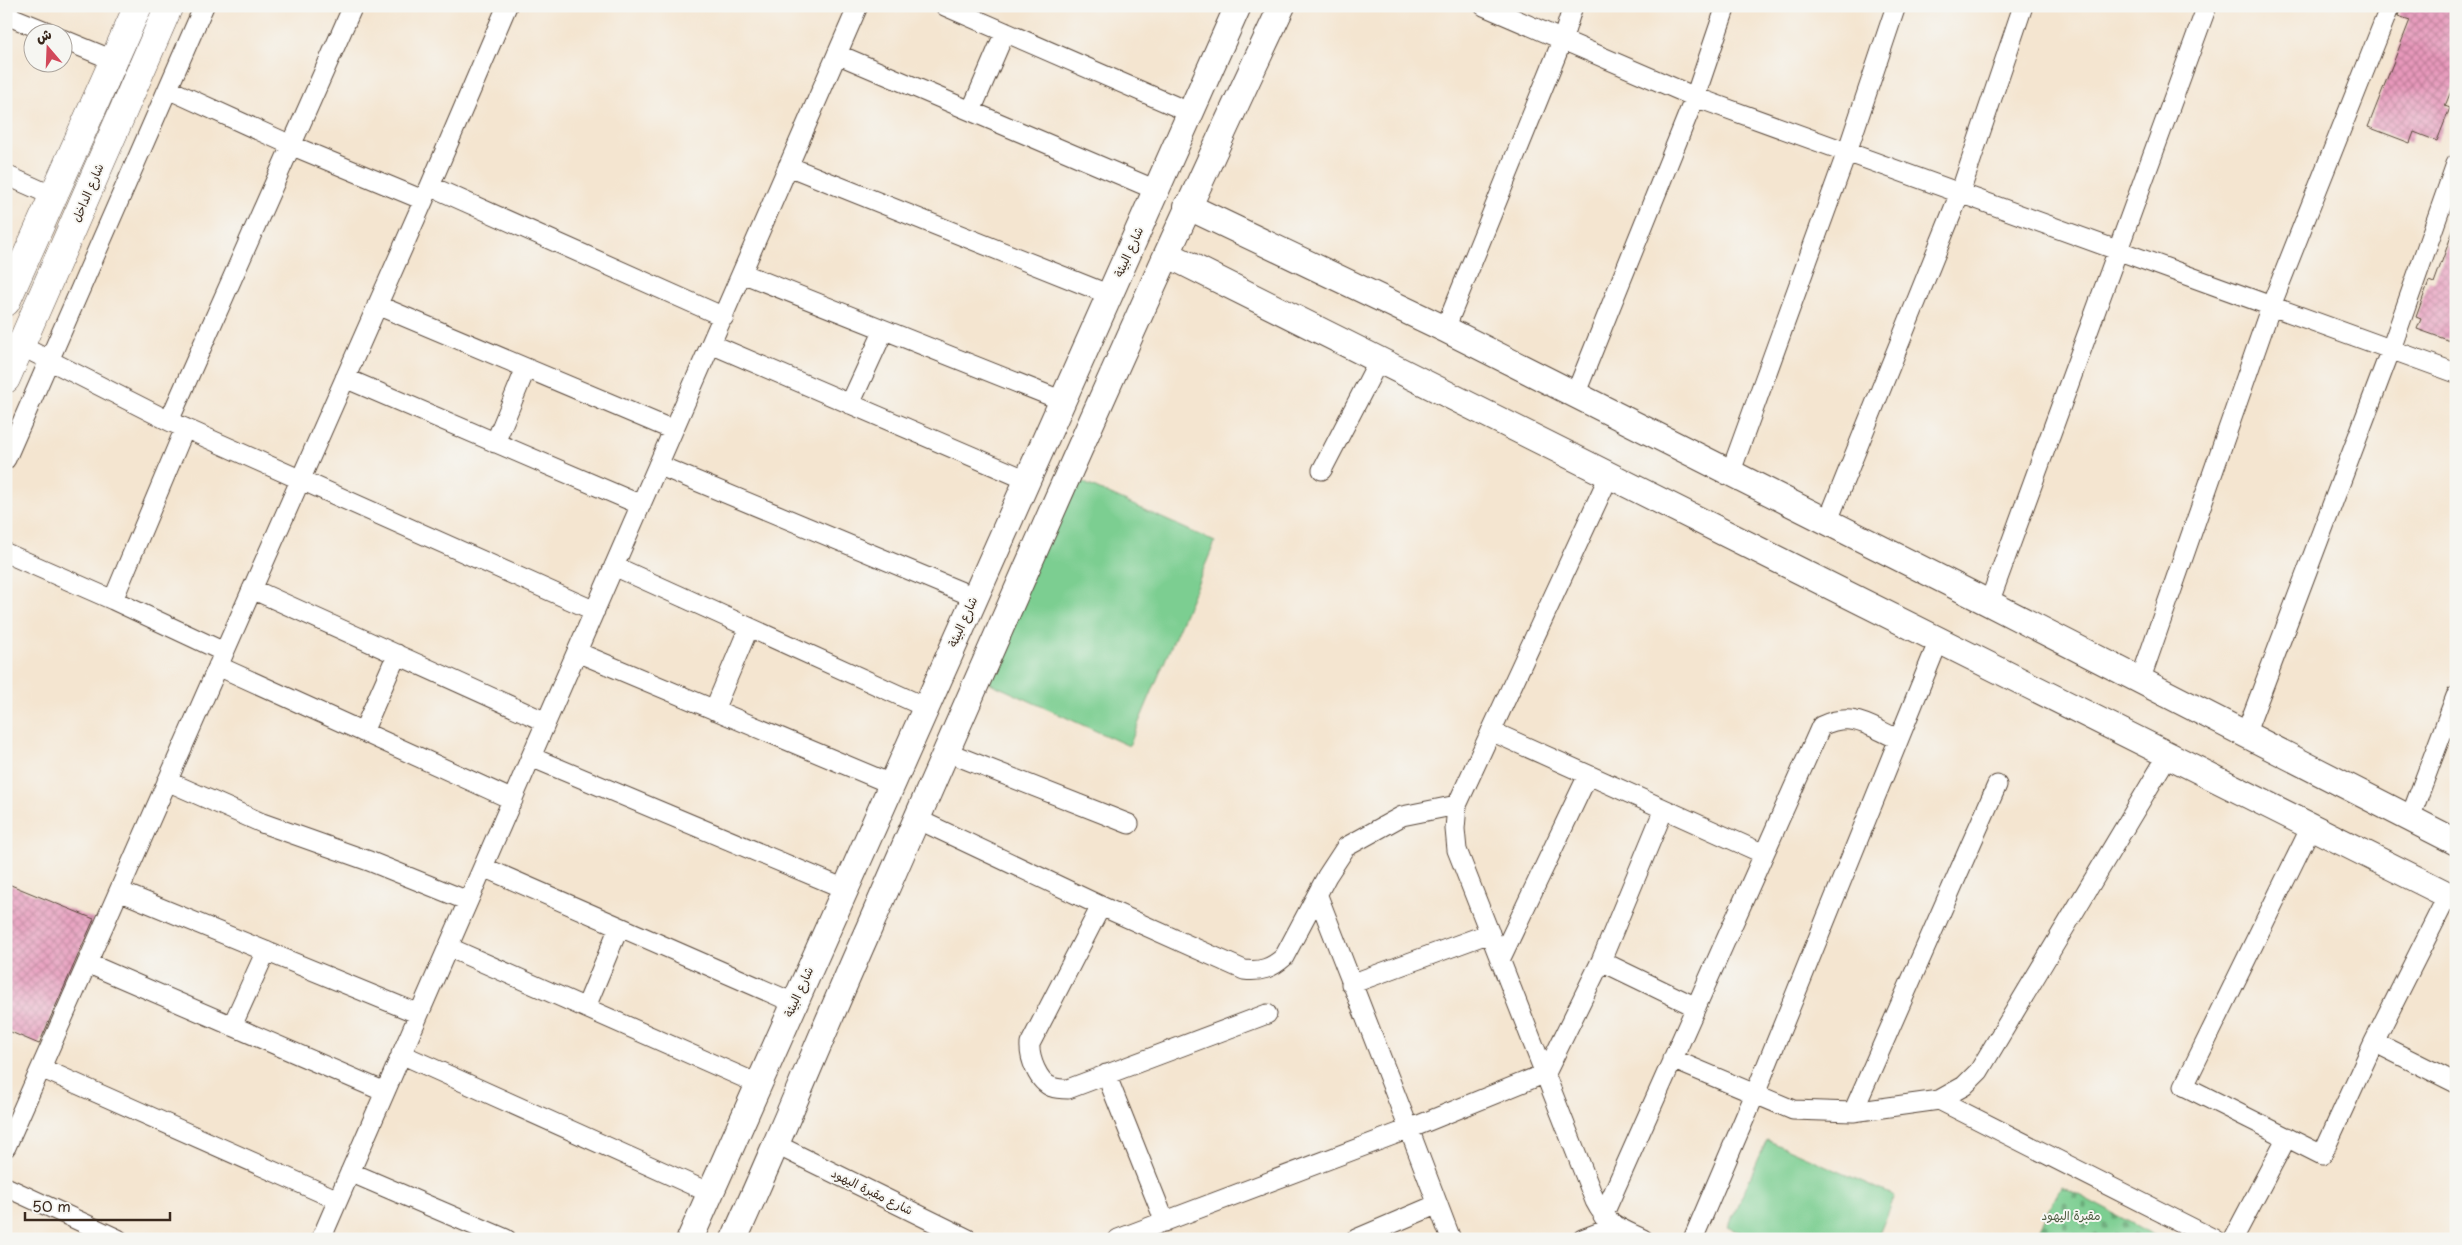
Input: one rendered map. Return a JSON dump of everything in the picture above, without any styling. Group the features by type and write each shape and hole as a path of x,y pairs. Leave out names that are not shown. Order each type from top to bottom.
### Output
{"main road":[{"path":"6,302 138,6"},
{"name":"شارع الداخل","path":"6,379 169,6"}],"street":[{"path":"6,459 204,6"},
{"path":"113,600 177,425 353,6"},
{"path":"6,1146 427,193 507,6"},
{"path":"321,1239 640,505 724,318 858,6"},
{"path":"945,6 1190,113"},
{"name":"شارع البيئة","path":"690,1239 1238,6"},
{"path":"734,1239 777,1145 867,931 1187,206 1282,6"},
{"path":"1484,6 1694,97 2456,372"},
{"path":"1445,329 1562,41 1573,6"},
{"path":"1575,395 1694,97 1726,6"},
{"path":"1730,474 1847,152 1896,6"},
{"path":"1827,523 1960,193 2023,6"},
{"path":"1989,603 2207,6"},
{"path":"2140,680 2271,306 2390,6"},
{"path":"6,15 23,22"},
{"path":"971,111 1005,32"},
{"path":"72,42 113,60"},
{"path":"837,54 1156,190"},
{"path":"168,89 293,146 427,193 724,318"},
{"path":"2246,735 2391,349 2456,164"},
{"path":"788,166 1110,295"},
{"path":"6,175 53,196"},
{"path":"1187,206 1445,329 1989,603 2456,842"},
{"path":"1167,254 2452,897 2374,1042 2322,1155 2184,1086 2311,827"},
{"path":"742,273 1062,401"},
{"path":"377,305 673,430"},
{"path":"850,404 884,330"},
{"path":"711,344 1028,480"},
{"path":"21,346 177,425 595,611"},
{"path":"1322,470 1379,360"},
{"path":"495,443 526,368"},
{"path":"345,378 640,505"},
{"path":"658,465 974,597"},
{"path":"1609,476 1457,805 1455,829 1457,850 1595,1201 1610,1221 1643,1239"},
{"path":"6,553 113,600 221,659 363,732 512,800"},
{"path":"614,566 925,707"},
{"path":"252,590 546,722"},
{"path":"714,710 749,627"},
{"path":"1699,1236 1939,640"},
{"path":"576,652 891,784"},
{"path":"363,732 396,654"},
{"path":"2410,818 2456,696"},
{"path":"1582,1239 1610,1221 1672,1059 1821,726 1835,719 1849,718 1898,739"},
{"path":"1491,731 1764,854"},
{"path":"947,752 1129,824"},
{"path":"1672,1059 1755,1094 1769,1102 1793,1110 1853,1112 1938,1100 1964,1086 1978,1071 2168,755"},
{"path":"531,757 845,889"},
{"path":"1500,960 1588,775"},
{"path":"168,781 262,823 369,861 468,902"},
{"path":"1853,1112 1997,785"},
{"path":"917,819 1101,906 1244,970 1255,971 1271,967 1284,957 1346,847 1402,816 1457,805"},
{"path":"1118,1239 1409,1129 1546,1073 1601,960 1664,809"},
{"path":"483,867 794,1003"},
{"path":"119,891 419,1014"},
{"path":"1318,896 1451,1239"},
{"path":"1101,906 1030,1044 1030,1054 1043,1082 1053,1088 1068,1089 1267,1014"},
{"path":"832,917 867,931"},
{"path":"586,1008 619,927"},
{"path":"1351,984 1490,933"},
{"path":"448,947 758,1084"},
{"path":"232,1026 266,951"},
{"path":"1601,960 1696,1006"},
{"path":"87,964 385,1092"},
{"path":"2374,1042 2456,1083"},
{"path":"401,1054 710,1192"},
{"path":"41,1068 338,1200"},
{"path":"1106,1074 1165,1222"},
{"path":"1938,1100 2214,1239"},
{"path":"2233,1239 2287,1137"},
{"name":"شارع مقبرة اليهود","path":"777,1145 968,1239"},
{"path":"350,1172 480,1234 506,1239"},
{"path":"6,1187 118,1239"},
{"path":"1356,1239 1438,1204"}],"green space":[{"path":"1069,476 1215,542 1129,746 979,678"},
{"path":"1767,1140 1895,1196 1877,1239 1755,1239 1728,1227"},
{"name":"مقبرة اليهود","path":"2062,1186 2161,1239 2034,1239"}],"building":[{"path":"2401,6 2456,6 2456,79 2445,106 2450,108 2437,141 2414,132 2410,143 2368,127 2410,20 2398,16"},
{"path":"2454,228 2456,228 2456,343 2417,329 2421,319 2416,317 2429,281 2434,283"},
{"path":"6,883 94,919 39,1044 6,1030"}]}
